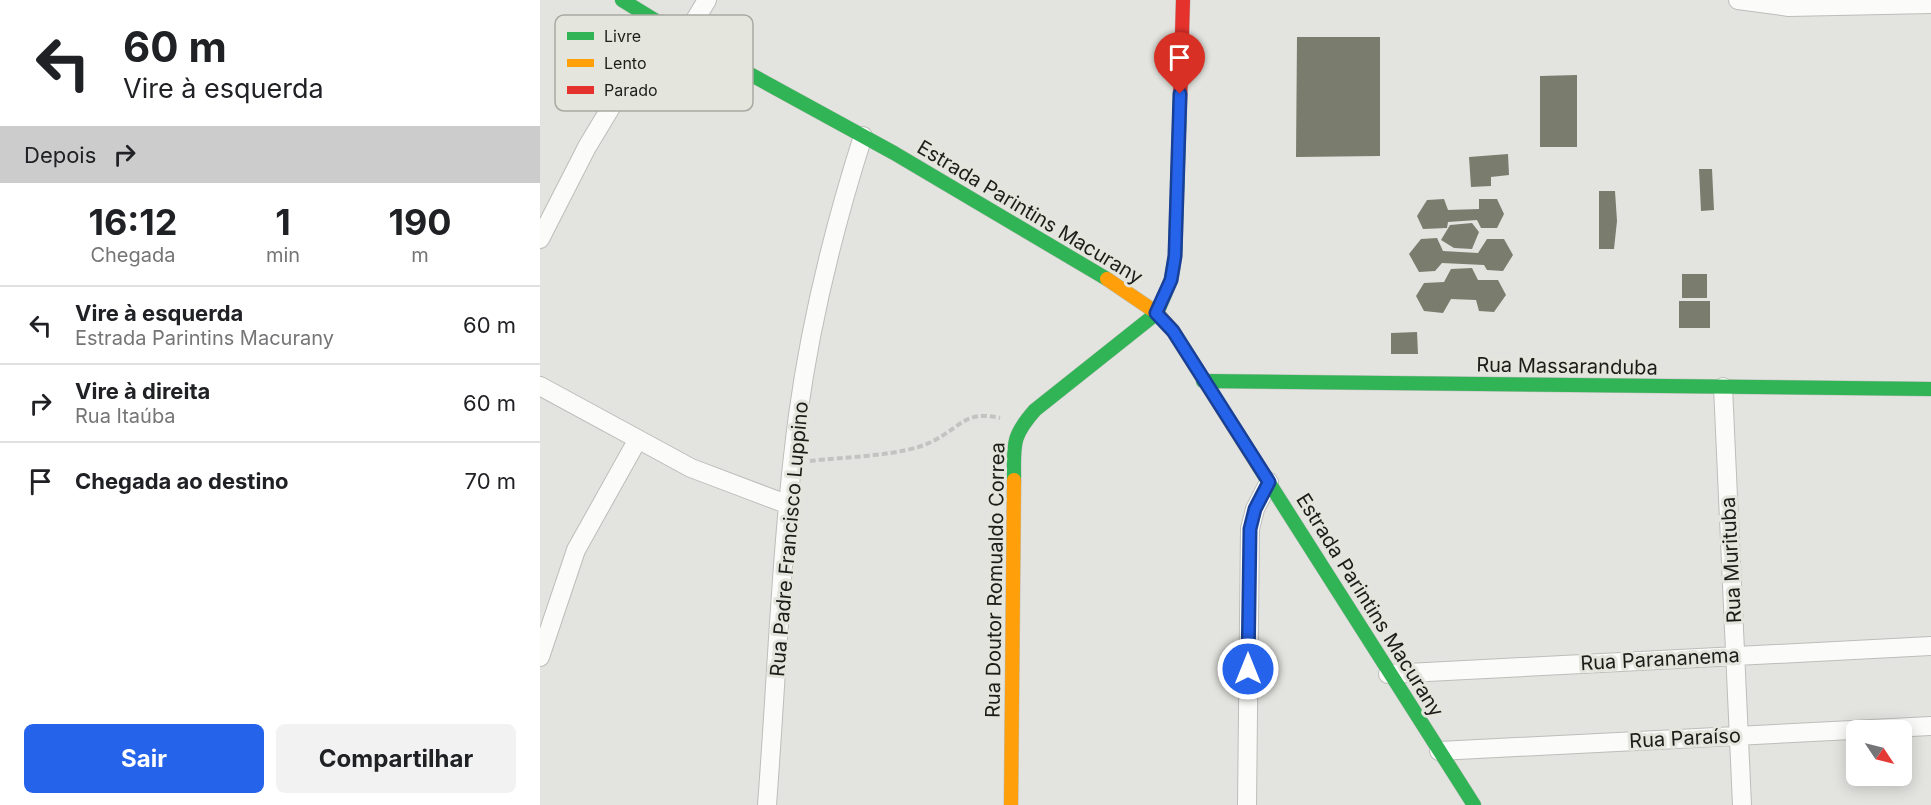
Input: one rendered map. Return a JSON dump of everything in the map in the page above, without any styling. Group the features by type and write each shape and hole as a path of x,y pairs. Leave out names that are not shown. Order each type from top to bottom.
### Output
{"street":[{"name":"Estrada Parintins Macurany","path":"622,0 646,15"},
{"path":"698,15 707,0"},
{"path":"1156,313 1171,280 1175,256 1183,0"},
{"path":"1738,0 1789,7 1931,4"},
{"name":"Estrada Parintins Macurany","path":"753,76 863,136 1130,293 1156,313 1173,331 1388,674 1474,805"},
{"path":"540,239 587,147 609,111"},
{"name":"Rua Padre Francisco Luppino","path":"766,805 792,463 799,412 835,226 863,136"},
{"name":"Rua Doutor Romualdo Correa","path":"1011,805 1014,442 1019,428 1035,410 1156,313"},
{"name":"Rua Massaranduba","path":"1203,381 1931,389"},
{"path":"540,386 691,468 789,505"},
{"name":"Rua Murituba","path":"1723,387 1742,805"},
{"path":"540,657 576,550 638,439"},
{"path":"1247,805 1250,529 1255,509 1269,482"},
{"name":"Rua Parananema","path":"1388,674 1931,646"},
{"name":"Rua Paraíso","path":"1439,751 1931,726"}],"path":[{"path":"792,463 902,450 932,442 972,416 998,417 1019,428"}],"building":[{"path":"1297,37 1380,37 1380,156 1296,157"},
{"path":"1577,75 1577,147 1540,147 1540,76"},
{"path":"1508,154 1509,175 1491,177 1491,186 1471,187 1469,157"},
{"path":"1699,169 1712,169 1714,210 1701,211"},
{"path":"1599,191 1615,191 1617,221 1614,249 1599,249"},
{"path":"1444,199 1448,210 1479,209 1479,199 1497,199 1504,214 1497,228 1481,228 1477,220 1448,222 1447,228 1423,229 1417,216 1427,200"},
{"path":"1472,223 1479,232 1472,249 1454,248 1441,240 1450,225"},
{"path":"1437,238 1443,251 1478,253 1487,239 1504,239 1513,255 1503,271 1487,270 1484,265 1442,263 1435,271 1419,272 1409,254 1421,239"},
{"path":"1472,268 1478,280 1498,280 1506,295 1494,312 1479,311 1476,300 1451,299 1443,313 1424,311 1416,296 1424,283 1444,282 1451,269"},
{"path":"1682,274 1707,274 1707,298 1682,298"},
{"path":"1679,301 1710,301 1710,328 1679,328"},
{"path":"1417,332 1418,354 1391,354 1391,333"}],"traffic: fast":[{"path":"622,0 646,15"},
{"path":"753,76 894,153 1107,279"},
{"path":"1014,480 1016,442 1027,419 1035,410 1157,313 1171,280 1175,256 1180,102"},
{"path":"1203,381 1931,389"},
{"path":"1259,467 1474,805"}],"traffic: slow":[{"path":"1107,279 1157,313 1173,331 1259,467"},
{"path":"1011,805 1014,480"}],"traffic: jam":[{"path":"1180,102 1183,0"}],"route":[{"path":"1180,94 1175,256 1166,296 1156,313 1173,331 1269,482 1255,509 1250,529 1248,669"}]}
